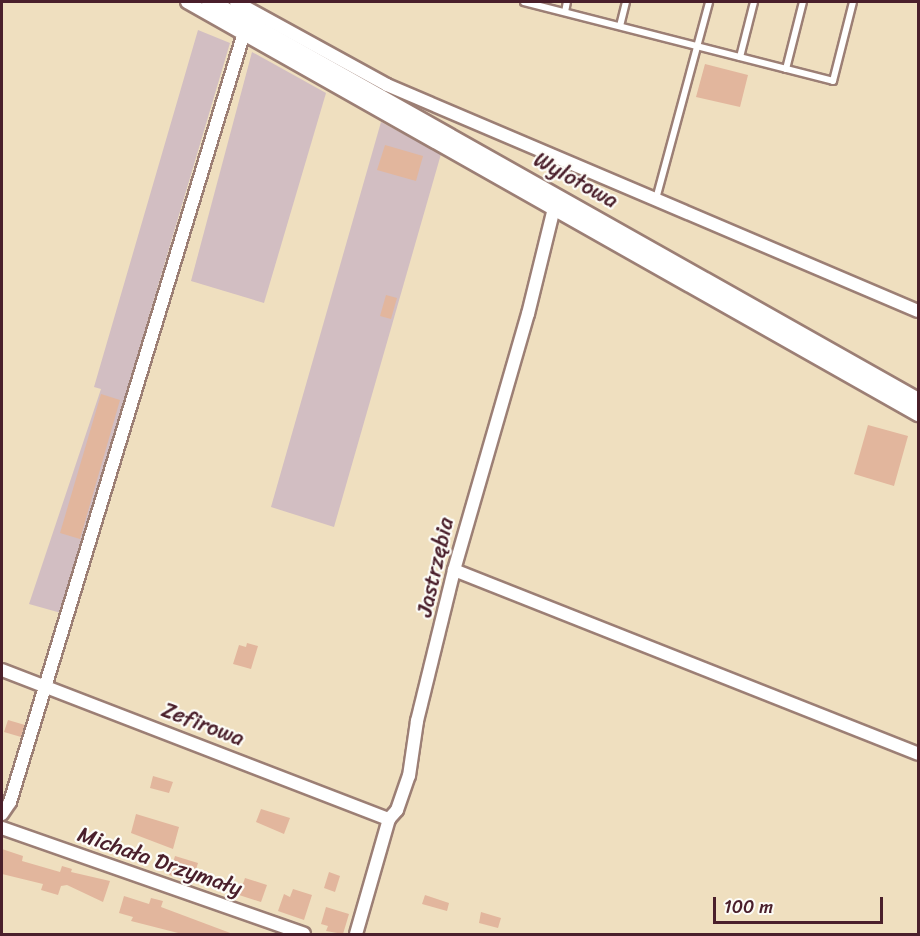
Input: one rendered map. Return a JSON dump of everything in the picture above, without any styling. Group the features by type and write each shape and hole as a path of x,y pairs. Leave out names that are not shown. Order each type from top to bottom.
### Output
{"street":[{"path":"187,2 213,9"},
{"name":"Wylotowa","path":"236,2 387,85 918,311"},
{"name":"Wylotowa","path":"213,9 244,33 918,415"},
{"name":"Wylotowa","path":"213,9 918,401"},
{"path":"2,814 10,802 244,33"},
{"name":"Jastrzębia","path":"356,934 390,819 397,810 409,776 417,721 454,570 528,314 554,208"},
{"path":"454,570 918,754"},
{"name":"Zefirowa","path":"2,670 390,819"},
{"name":"Michała Drzymały","path":"2,828 304,934"}],"lane":[{"path":"524,2 833,81 853,2"},
{"path":"565,12 567,2"},
{"path":"620,26 626,2"},
{"path":"656,199 709,2"},
{"path":"740,57 754,2"},
{"path":"786,69 803,2"}],"shaded area":[{"path":"198,30 230,43 61,613 29,604 101,389 94,387"},
{"path":"252,52 326,93 264,303 191,281"},
{"path":"381,122 441,154 334,527 271,507"}],"building":[{"path":"705,64 748,75 740,107 696,97"},
{"path":"385,145 423,156 416,181 377,170"},
{"path":"386,295 397,298 391,319 380,316"},
{"path":"101,394 120,400 80,539 60,533"},
{"path":"868,425 908,436 894,486 854,474"},
{"path":"247,643 258,646 251,669 233,664 239,645 246,647"},
{"path":"8,720 25,725 21,737 4,732"},
{"path":"153,776 173,782 169,793 150,788"},
{"path":"261,809 290,818 284,834 256,822"},
{"path":"136,814 179,827 173,849 131,833"},
{"path":"2,849 23,856 22,861 60,872 62,866 72,869 71,872 110,881 103,902 67,885 61,886 58,895 41,890 43,884 2,874"},
{"path":"175,856 198,863 192,882 169,875"},
{"path":"329,872 340,876 335,892 324,888"},
{"path":"245,878 267,885 261,902 239,895"},
{"path":"293,889 312,895 304,920 278,911 284,894 290,897"},
{"path":"425,895 449,903 447,911 422,904"},
{"path":"124,896 149,904 151,898 163,901 161,907 233,934 182,934 131,921 133,917 119,913"},
{"path":"326,907 349,914 343,934 326,931 328,926 321,924"},
{"path":"481,912 501,918 498,928 479,923"}]}
